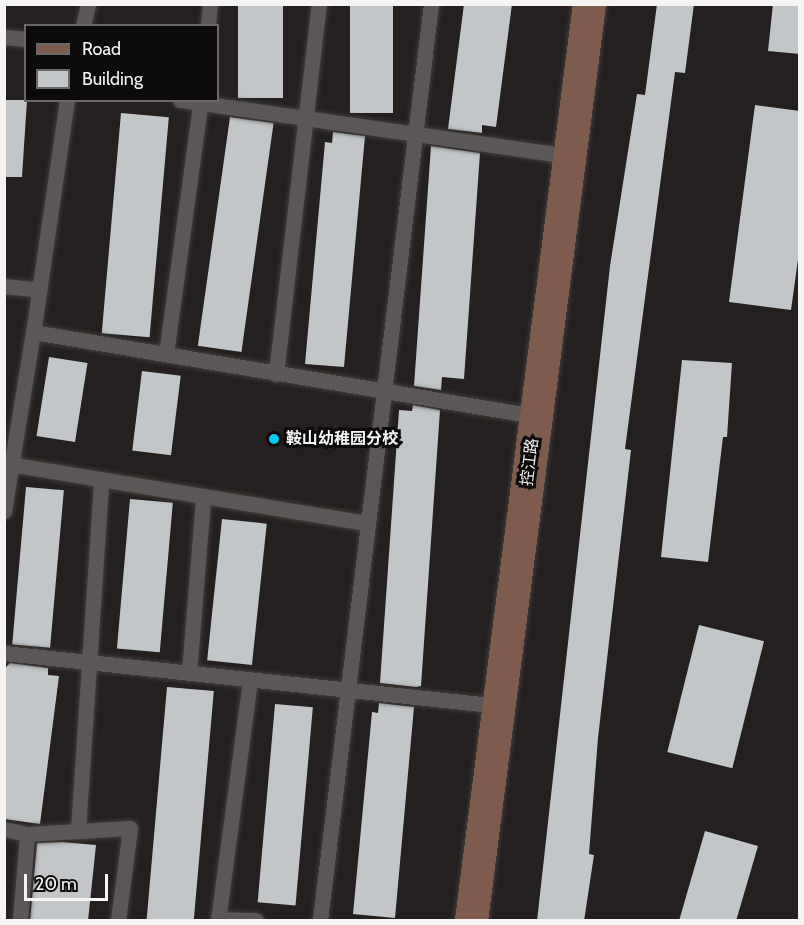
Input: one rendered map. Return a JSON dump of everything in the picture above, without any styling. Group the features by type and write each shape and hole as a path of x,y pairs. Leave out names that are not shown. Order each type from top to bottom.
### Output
{"main road":[{"name":"控江路","path":"471,921 589,4"}],"lane":[{"path":"83,24 88,4"},
{"path":"208,24 210,4"},
{"path":"276,374 308,117 319,4"},
{"path":"320,921 344,689 431,4"},
{"path":"4,37 24,39"},
{"path":"4,511 8,464 40,290 67,102"},
{"path":"166,354 200,102 416,131 570,156"},
{"path":"4,286 40,290"},
{"path":"33,332 381,393 536,416"},
{"path":"8,464 203,499 365,523"},
{"path":"78,831 85,661 101,480"},
{"path":"189,672 203,499"},
{"path":"4,653 499,706"},
{"path":"250,679 218,920 256,921"},
{"path":"4,829 27,834 130,828 118,921"},
{"path":"20,921 27,834"}],"building":[{"path":"238,4 283,4 283,98 238,98"},
{"path":"350,4 393,4 393,113 350,113"},
{"path":"464,4 512,4 496,127 482,125 482,133 448,129"},
{"path":"657,4 694,4 685,73 675,72 625,449 631,450 598,738 589,854 594,855 584,921 537,921 610,266 637,94 645,95"},
{"path":"773,4 800,4 800,54 768,51"},
{"path":"4,100 24,100 27,102 22,177 4,177"},
{"path":"755,105 800,111 800,245 791,310 729,302"},
{"path":"121,113 169,117 150,337 102,333"},
{"path":"230,117 274,123 241,352 198,346"},
{"path":"333,132 365,136 344,367 305,364 325,142 332,143"},
{"path":"431,146 480,153 464,379 442,377 441,390 414,386"},
{"path":"49,357 88,363 75,442 36,436"},
{"path":"682,360 732,363 727,437 723,437 708,562 661,557"},
{"path":"142,371 181,376 171,455 132,450"},
{"path":"413,405 440,410 421,686 416,687 380,683 399,410 412,411"},
{"path":"26,487 64,490 50,648 12,644"},
{"path":"130,499 173,503 160,652 117,648"},
{"path":"222,519 267,524 252,665 207,660"},
{"path":"699,625 764,641 732,768 667,752"},
{"path":"10,663 48,668 48,675 59,676 40,824 4,819 4,669"},
{"path":"167,687 214,691 194,920 147,920"},
{"path":"379,703 414,707 395,918 353,914 372,712 378,713"},
{"path":"275,704 313,707 296,906 258,902"},
{"path":"705,831 758,846 736,921 679,921"},
{"path":"62,842 96,845 88,921 30,921 37,843"}],"place":[{"name":"鞍山幼稚园分校","path":"274,439"}]}
